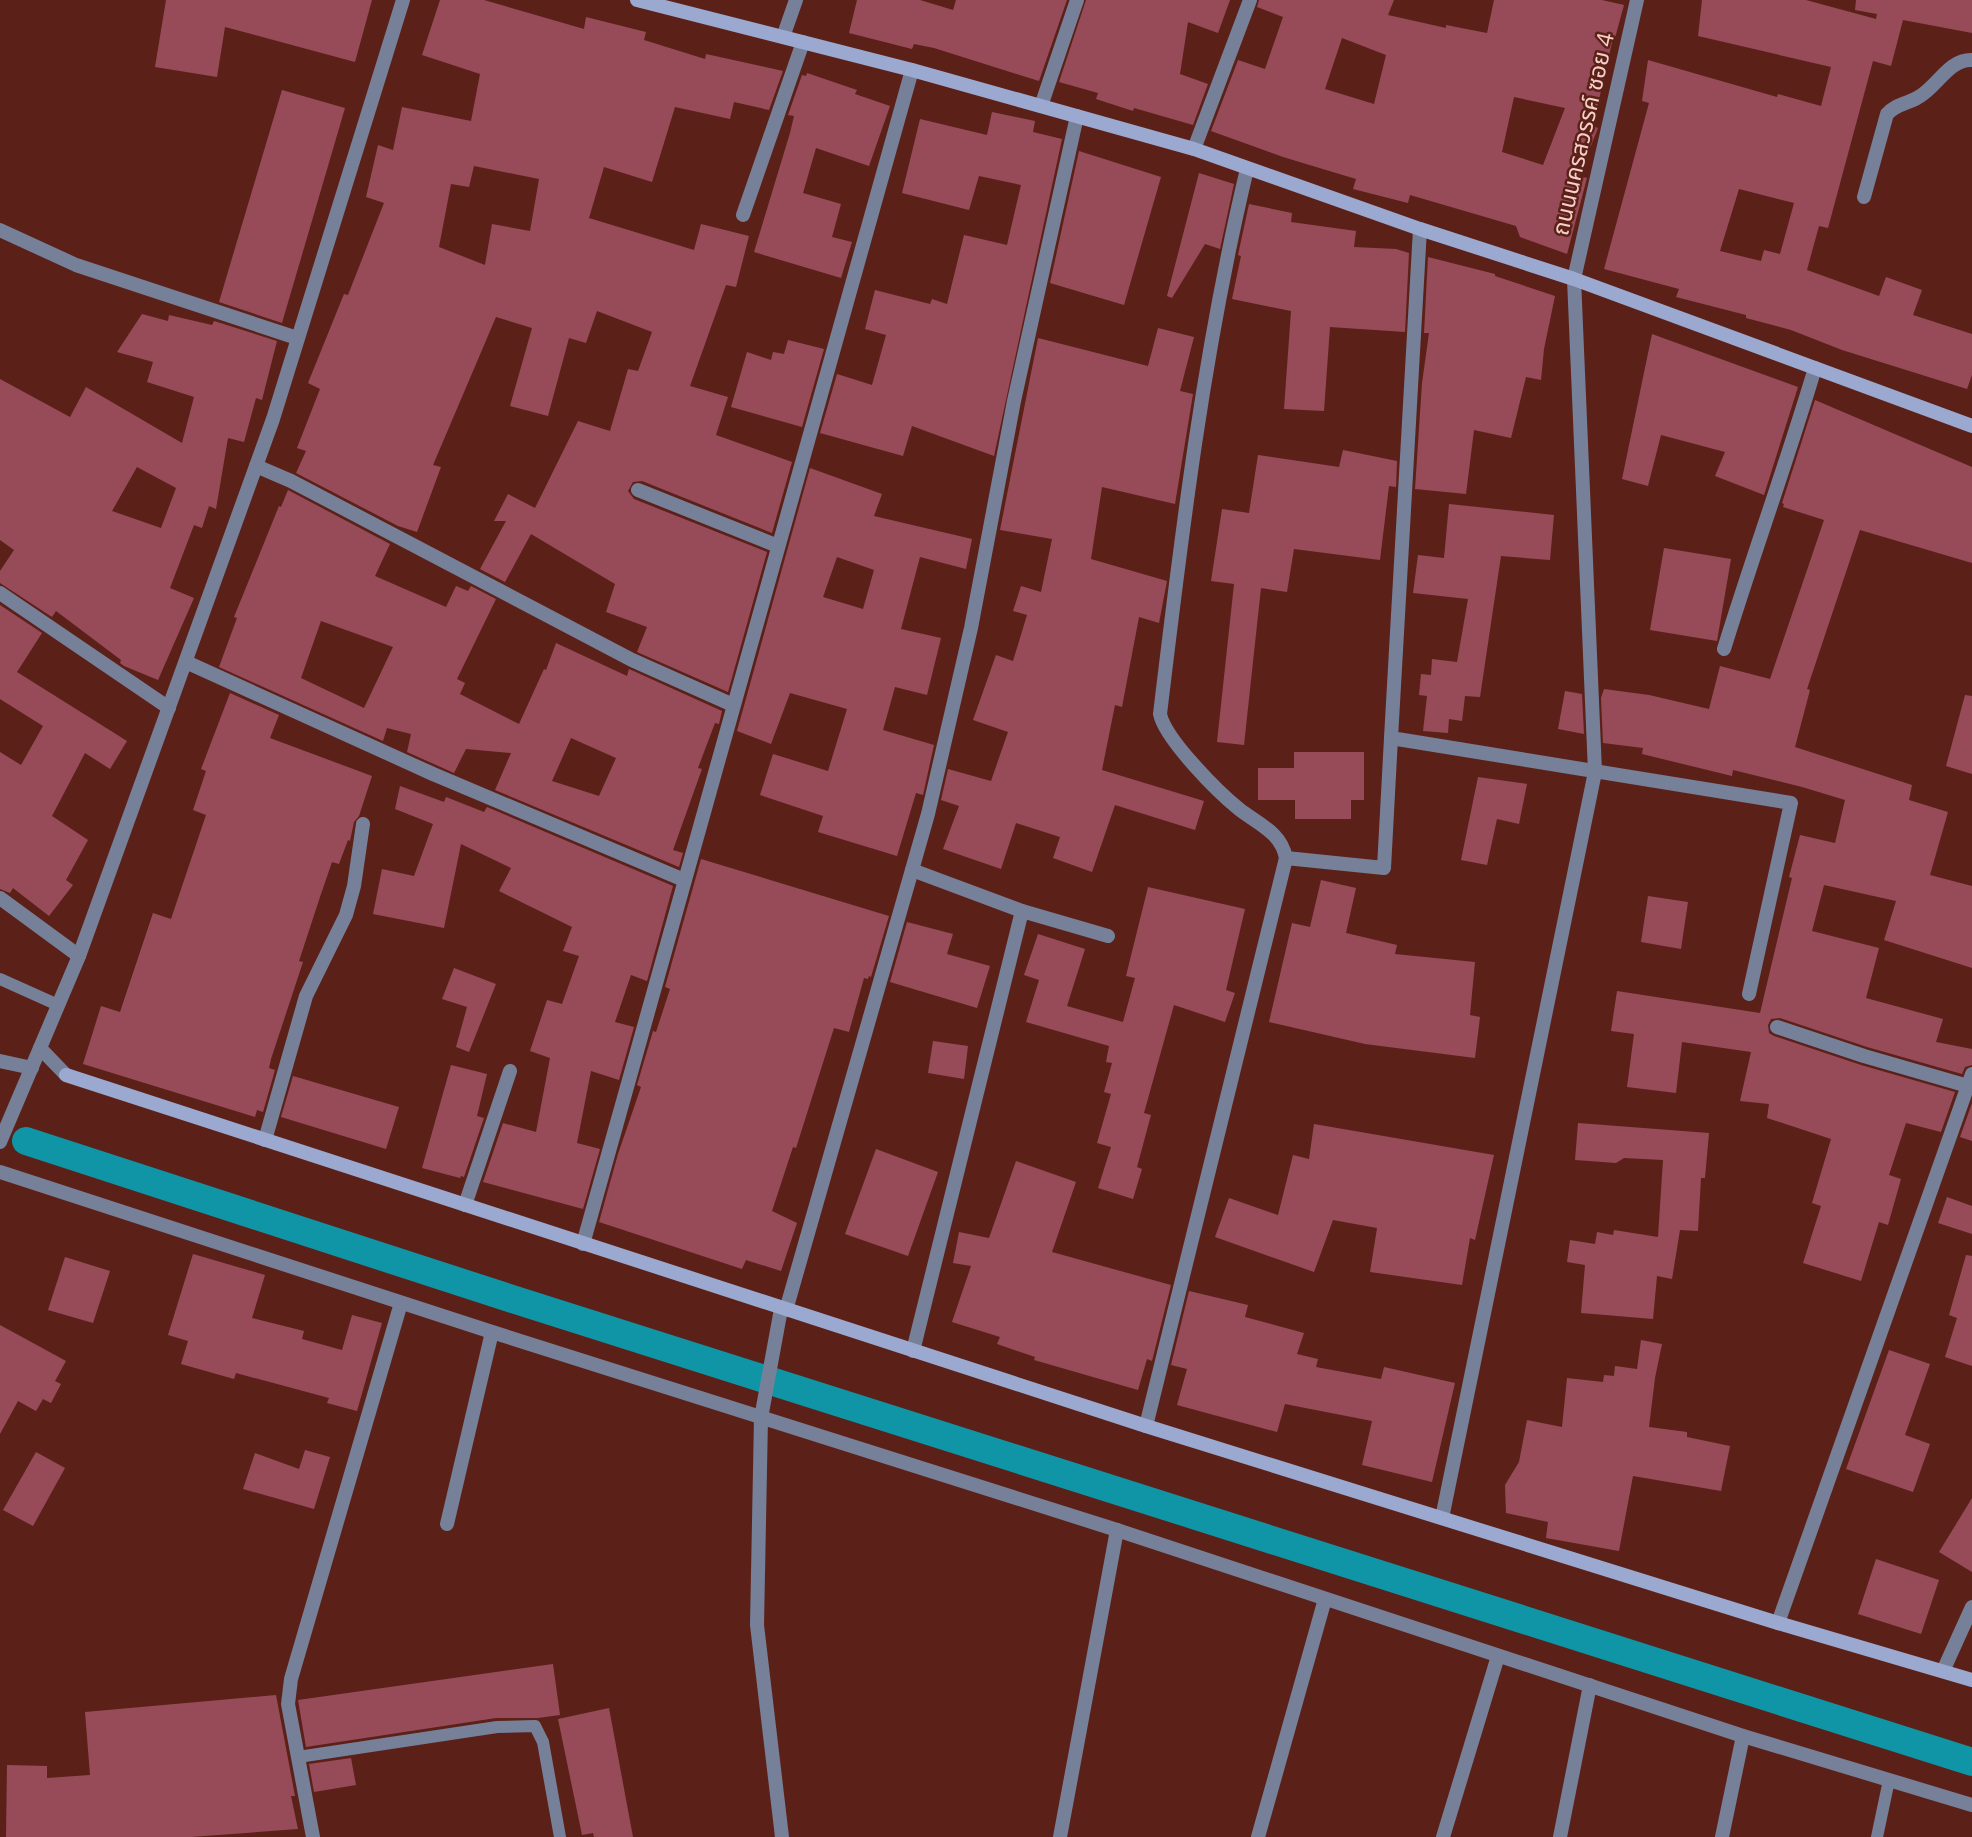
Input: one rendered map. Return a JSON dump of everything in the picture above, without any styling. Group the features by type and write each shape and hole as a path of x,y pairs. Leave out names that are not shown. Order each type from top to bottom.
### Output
{"street":[{"path":"0,1142 79,956 273,419 403,0"},
{"path":"639,0 912,69 1194,149 1420,229 1574,279 1972,426"},
{"path":"783,37 796,0"},
{"path":"1041,106 1077,0"},
{"path":"1194,149 1250,0"},
{"name":"ถนนนครสวรรค์ ซอย 4","path":"1442,1518 1595,772 1574,279 1637,0"},
{"path":"743,215 803,43"},
{"path":"1864,197 1887,114 1892,108 1918,98 1958,62 1972,60"},
{"path":"583,1244 912,69"},
{"path":"782,1837 757,1625 761,1418 783,1310 928,814 971,628 1014,401 1077,116"},
{"path":"1146,1426 1286,858 1283,844 1275,835 1236,807 1181,750 1168,733 1160,713 1206,365 1221,281 1247,169"},
{"path":"1286,858 1384,868 1420,229"},
{"path":"0,230 76,265 297,338"},
{"path":"1724,649 1815,368"},
{"path":"256,466 291,481 632,660 733,705"},
{"path":"638,490 778,546"},
{"path":"0,593 169,708"},
{"path":"186,662 433,774 684,880"},
{"path":"1391,738 1791,803 1749,994"},
{"path":"265,1140 306,996 346,915 354,886 363,824"},
{"path":"912,870 1022,911 1108,936"},
{"path":"0,898 79,956"},
{"path":"913,1351 1022,911"},
{"path":"1777,1027 1864,1056 1970,1080 1778,1623"},
{"path":"40,1048 66,1076 1146,1426 1778,1623 1972,1680"},
{"path":"0,1060 32,1068"},
{"path":"465,1205 510,1071"},
{"path":"0,1172 401,1303 1117,1530 1743,1736 1972,1805"},
{"path":"313,1837 288,1704 291,1679 401,1303"},
{"path":"447,1524 492,1332"},
{"path":"1060,1837 1117,1530"},
{"path":"1258,1837 1325,1599"},
{"path":"1943,1671 1972,1607"},
{"path":"1443,1837 1498,1656"},
{"path":"1560,1837 1590,1685"},
{"path":"1722,1837 1743,1736"}],"lane":[{"path":"0,979 58,1005"},
{"path":"298,1757 497,1727 535,1726 543,1742 560,1837"},
{"path":"1877,1837 1889,1780"}],"building":[{"path":"166,0 372,0 355,62 225,27 217,77 155,67"},
{"path":"440,0 484,0 584,29 586,17 646,32 644,40 705,59 706,54 783,71 769,110 734,102 730,119 675,107 652,182 604,167 589,218 694,250 701,224 749,236 736,287 726,285 690,386 728,397 716,435 792,462 772,533 642,481 633,482 628,491 634,499 767,552 728,692 637,652 647,627 606,612 615,584 531,534 505,582 480,569 506,521 494,521 508,494 535,508 578,421 610,431 628,369 638,371 652,332 597,311 586,343 569,338 548,416 510,406 532,328 496,317 433,465 441,467 417,532 398,526 296,473 306,451 297,448 320,389 308,383 344,294 348,295 384,203 366,197 378,145 393,150 402,107 471,121 480,74 422,55","holes":["474,166 539,179 530,231 492,224 485,265 439,247 451,184 469,187"]},
{"path":"857,0 920,0 953,10 956,0 1067,0 1039,81 934,48 914,44 912,49 849,33"},
{"path":"1086,0 1230,0 1218,33 1188,22 1180,74 1208,84 1193,125 1134,108 1133,111 1096,99 1098,93 1059,82"},
{"path":"1259,0 1394,0 1388,15 1446,28 1446,25 1487,33 1494,0 1602,0 1624,5 1613,38 1593,126 1598,128 1579,176 1587,178 1567,254 1520,237 1516,226 1410,195 1408,203 1353,189 1356,179 1211,131 1238,60 1265,69 1283,17 1257,7","holes":["1342,38 1386,55 1374,104 1325,89","1514,97 1565,108 1543,165 1502,152"]},
{"path":"1702,0 1806,0 1876,19 1877,14 1855,10 1856,0 1972,0 1972,33 1903,20 1891,66 1873,61 1828,228 1819,226 1807,270 1879,296 1886,277 1922,290 1913,315 1972,334 1972,375 1967,389 1842,350 1791,330 1746,318 1746,315 1676,297 1679,289 1604,269 1649,103 1642,101 1648,60 1777,97 1778,94 1821,106 1831,67 1698,36","holes":["1739,189 1794,203 1780,254 1764,250 1761,261 1720,251"]},
{"path":"807,73 857,90 855,94 890,106 869,166 816,148 803,193 841,204 832,237 852,242 841,278 754,252 790,133 794,116 788,115 802,75 806,76"},
{"path":"282,90 345,108 282,323 219,302"},
{"path":"992,112 1035,121 1033,132 1062,139 994,456 912,426 903,456 820,433 837,374 872,385 886,335 865,329 875,290 930,304 932,299 947,304 964,235 1007,245 1021,185 979,176 969,210 902,193 920,119 987,135"},
{"path":"1079,151 1161,177 1124,305 1050,283"},
{"path":"1199,173 1234,184 1220,249 1205,244 1172,298 1167,296"},
{"path":"1249,204 1292,213 1291,222 1356,231 1354,247 1396,249 1409,253 1405,332 1330,327 1324,411 1284,409 1291,311 1232,299"},
{"path":"1428,257 1495,274 1555,296 1544,349 1541,380 1526,377 1511,438 1474,430 1466,494 1415,489 1422,383 1429,333 1424,333"},
{"path":"142,314 168,321 169,315 212,325 214,321 277,341 262,400 256,398 244,442 228,438 216,509 209,506 202,528 194,525 170,588 194,598 158,680 124,666 120,663 121,660 56,611 52,617 0,583 0,571 14,550 0,540 0,379 70,417 86,387 182,443 194,397 147,382 153,362 117,352","holes":["137,467 176,488 161,528 112,511"]},
{"path":"1158,328 1194,337 1180,391 1193,394 1175,504 1102,487 1091,559 1167,581 1159,623 1139,617 1122,707 1115,705 1102,770 1204,801 1195,830 1115,805 1092,872 1053,858 1060,837 1016,823 1001,869 943,849 959,806 941,800 948,769 991,781 1008,732 973,720 996,655 1013,661 1027,615 1013,611 1021,586 1041,592 1052,539 1000,530 1038,338 1148,366"},
{"path":"1652,334 1798,387 1764,495 1715,476 1725,452 1661,435 1648,486 1622,479"},
{"path":"788,340 824,349 802,427 731,407 747,352 771,360 773,352 784,354"},
{"path":"1815,400 1972,467 1972,563 1860,530 1807,689 1810,690 1795,747 1912,785 1909,800 1948,812 1930,875 1972,886 1972,968 1884,940 1896,901 1824,885 1812,931 1879,948 1866,998 1943,1019 1936,1042 1972,1049 1972,1065 1965,1067 1962,1074 1867,1047 1780,1018 1771,1019 1768,1025 1769,1033 1774,1036 1955,1092 1941,1132 1906,1123 1889,1175 1901,1179 1888,1225 1879,1222 1861,1281 1803,1263 1821,1206 1812,1203 1831,1139 1767,1118 1769,1104 1740,1101 1751,1052 1682,1042 1676,1093 1627,1087 1634,1034 1611,1031 1617,991 1760,1013 1800,835 1835,843 1845,800 1733,770 1732,776 1642,754 1643,748 1603,743 1601,698 1604,689 1649,695 1709,709 1720,666 1770,679 1824,520 1783,507 1782,503"},
{"path":"1343,450 1397,461 1396,487 1389,486 1380,560 1294,549 1287,592 1261,588 1244,745 1217,742 1234,584 1211,581 1222,509 1249,513 1258,455 1339,467"},
{"path":"810,468 882,494 874,516 972,539 966,569 920,557 901,629 941,638 927,695 895,687 883,730 934,745 923,795 916,793 897,856 818,832 823,816 760,795 773,754 828,771 847,709 790,693 771,744 737,731","holes":["837,557 874,570 863,609 823,597"]},
{"path":"288,490 390,544 375,576 446,607 456,586 468,591 471,586 496,599 457,679 465,683 460,694 519,724 544,669 546,670 556,643 627,676 629,669 722,711 719,724 715,723 698,768 702,769 673,850 683,853 679,867 495,790 511,753 466,749 454,773 407,752 411,734 387,728 383,741 219,667 237,618 234,617 279,506 281,507","holes":["321,621 393,647 364,708 301,678","571,738 616,758 599,796 552,781"]},
{"path":"1449,504 1554,515 1550,560 1501,556 1480,697 1465,696 1462,721 1449,719 1448,733 1423,731 1427,696 1419,695 1421,674 1431,675 1432,659 1457,662 1468,599 1413,593 1418,555 1444,558"},
{"path":"1664,548 1731,559 1717,641 1650,630"},
{"path":"0,605 42,633 17,672 127,741 110,769 85,753 52,816 88,840 66,880 73,885 49,916 13,888 10,893 0,889 0,752 21,765 43,726 0,699"},
{"path":"1565,691 1582,694 1584,734 1558,729"},
{"path":"230,693 279,715 270,738 372,776 359,816 354,822 350,841 348,840 339,864 332,862 299,961 303,962 271,1059 269,1068 275,1070 263,1112 257,1110 255,1117 83,1064 101,1006 120,1012 153,913 171,919 206,815 193,810 206,771 201,769"},
{"path":"1965,695 1972,696 1972,774 1946,766"},
{"path":"1294,752 1364,752 1364,800 1351,800 1351,819 1295,819 1295,800 1258,800 1258,768 1294,768"},
{"path":"1478,777 1527,784 1519,824 1497,819 1487,865 1461,860"},
{"path":"400,786 444,802 446,797 484,812 487,807 673,886 647,981 631,975 615,1022 634,1027 619,1080 591,1071 577,1143 600,1149 583,1209 483,1182 503,1123 536,1132 550,1058 530,1051 547,1000 562,1004 579,956 563,951 572,927 499,891 511,868 461,844 444,928 373,914 382,869 414,876 433,824 395,809"},
{"path":"701,859 889,916 871,977 864,978 849,1032 834,1028 796,1148 793,1147 772,1211 797,1223 781,1271 746,1260 742,1269 599,1222 641,1087 637,1085 653,1031 656,1032 670,989 665,987"},
{"path":"1321,880 1356,888 1346,933 1397,945 1395,954 1475,962 1470,1015 1480,1017 1475,1058 1365,1044 1269,1022 1292,923 1310,927"},
{"path":"1148,887 1245,909 1226,990 1235,993 1225,1022 1174,1005 1144,1113 1151,1115 1137,1167 1142,1169 1133,1199 1098,1188 1111,1147 1097,1143 1111,1094 1104,1092 1112,1063 1106,1062 1109,1046 1026,1022 1039,980 1024,975 1038,934 1085,949 1067,1006 1123,1022 1135,978 1126,976"},
{"path":"1648,896 1688,902 1681,949 1641,942"},
{"path":"907,922 953,934 947,954 990,966 977,1008 890,982"},
{"path":"454,968 496,984 469,1052 456,1047 467,1007 442,999"},
{"path":"933,1041 968,1046 964,1079 928,1073"},
{"path":"451,1065 487,1074 477,1116 484,1118 464,1177 460,1178 422,1168"},
{"path":"293,1076 399,1107 386,1149 281,1117"},
{"path":"1972,1103 1972,1141 1960,1137"},
{"path":"1578,1123 1709,1133 1705,1178 1701,1178 1698,1231 1680,1230 1672,1279 1657,1276 1653,1319 1581,1313 1585,1265 1567,1262 1570,1240 1595,1244 1597,1232 1613,1235 1614,1230 1658,1237 1663,1160 1624,1158 1616,1163 1575,1160"},
{"path":"1314,1124 1494,1155 1475,1240 1470,1238 1462,1285 1370,1272 1377,1228 1333,1220 1314,1272 1215,1237 1229,1198 1278,1215 1293,1155 1309,1159"},
{"path":"876,1149 938,1172 908,1256 845,1234"},
{"path":"1016,1161 1076,1182 1052,1252 1171,1285 1152,1361 1147,1359 1138,1390 1034,1360 1035,1357 997,1344 1000,1337 952,1322 971,1266 953,1263 959,1232 989,1238"},
{"path":"1947,1197 1972,1206 1972,1234 1938,1223"},
{"path":"193,1254 265,1275 252,1318 304,1331 302,1339 342,1350 352,1315 382,1323 357,1411 327,1403 329,1398 236,1373 234,1379 181,1364 188,1341 168,1335"},
{"path":"1966,1255 1972,1256 1972,1366 1945,1357 1957,1318 1949,1315"},
{"path":"65,1257 110,1271 93,1323 48,1310"},
{"path":"1189,1291 1248,1305 1245,1317 1304,1333 1297,1354 1318,1359 1316,1367 1381,1379 1384,1367 1455,1383 1432,1482 1362,1465 1372,1421 1285,1404 1277,1432 1177,1405 1187,1369 1171,1365"},
{"path":"0,1325 66,1361 55,1381 61,1384 51,1403 43,1399 36,1411 18,1401 0,1434"},
{"path":"1641,1340 1662,1344 1649,1427 1687,1432 1687,1437 1730,1446 1721,1491 1633,1476 1619,1551 1546,1538 1548,1522 1506,1513 1505,1485 1519,1462 1527,1420 1562,1427 1567,1378 1603,1382 1604,1375 1614,1376 1615,1366 1637,1369"},
{"path":"1889,1350 1930,1364 1905,1435 1930,1444 1913,1492 1846,1469"},
{"path":"305,1450 330,1457 314,1509 243,1489 255,1453 299,1469"},
{"path":"36,1452 65,1468 33,1526 3,1510"},
{"path":"1972,1498 1972,1572 1939,1552"},
{"path":"1876,1559 1939,1580 1921,1634 1858,1614"},
{"path":"553,1664 560,1715 496,1718 306,1747 298,1700"},
{"path":"276,1695 295,1796 291,1796 298,1829 191,1837 6,1837 7,1765 47,1766 47,1778 90,1775 85,1712"},
{"path":"609,1708 633,1837 594,1837 593,1833 582,1835 558,1719"},
{"path":"351,1758 356,1785 314,1792 309,1764"}],"waterway":[{"path":"26,1141 506,1297 1972,1762"}]}
